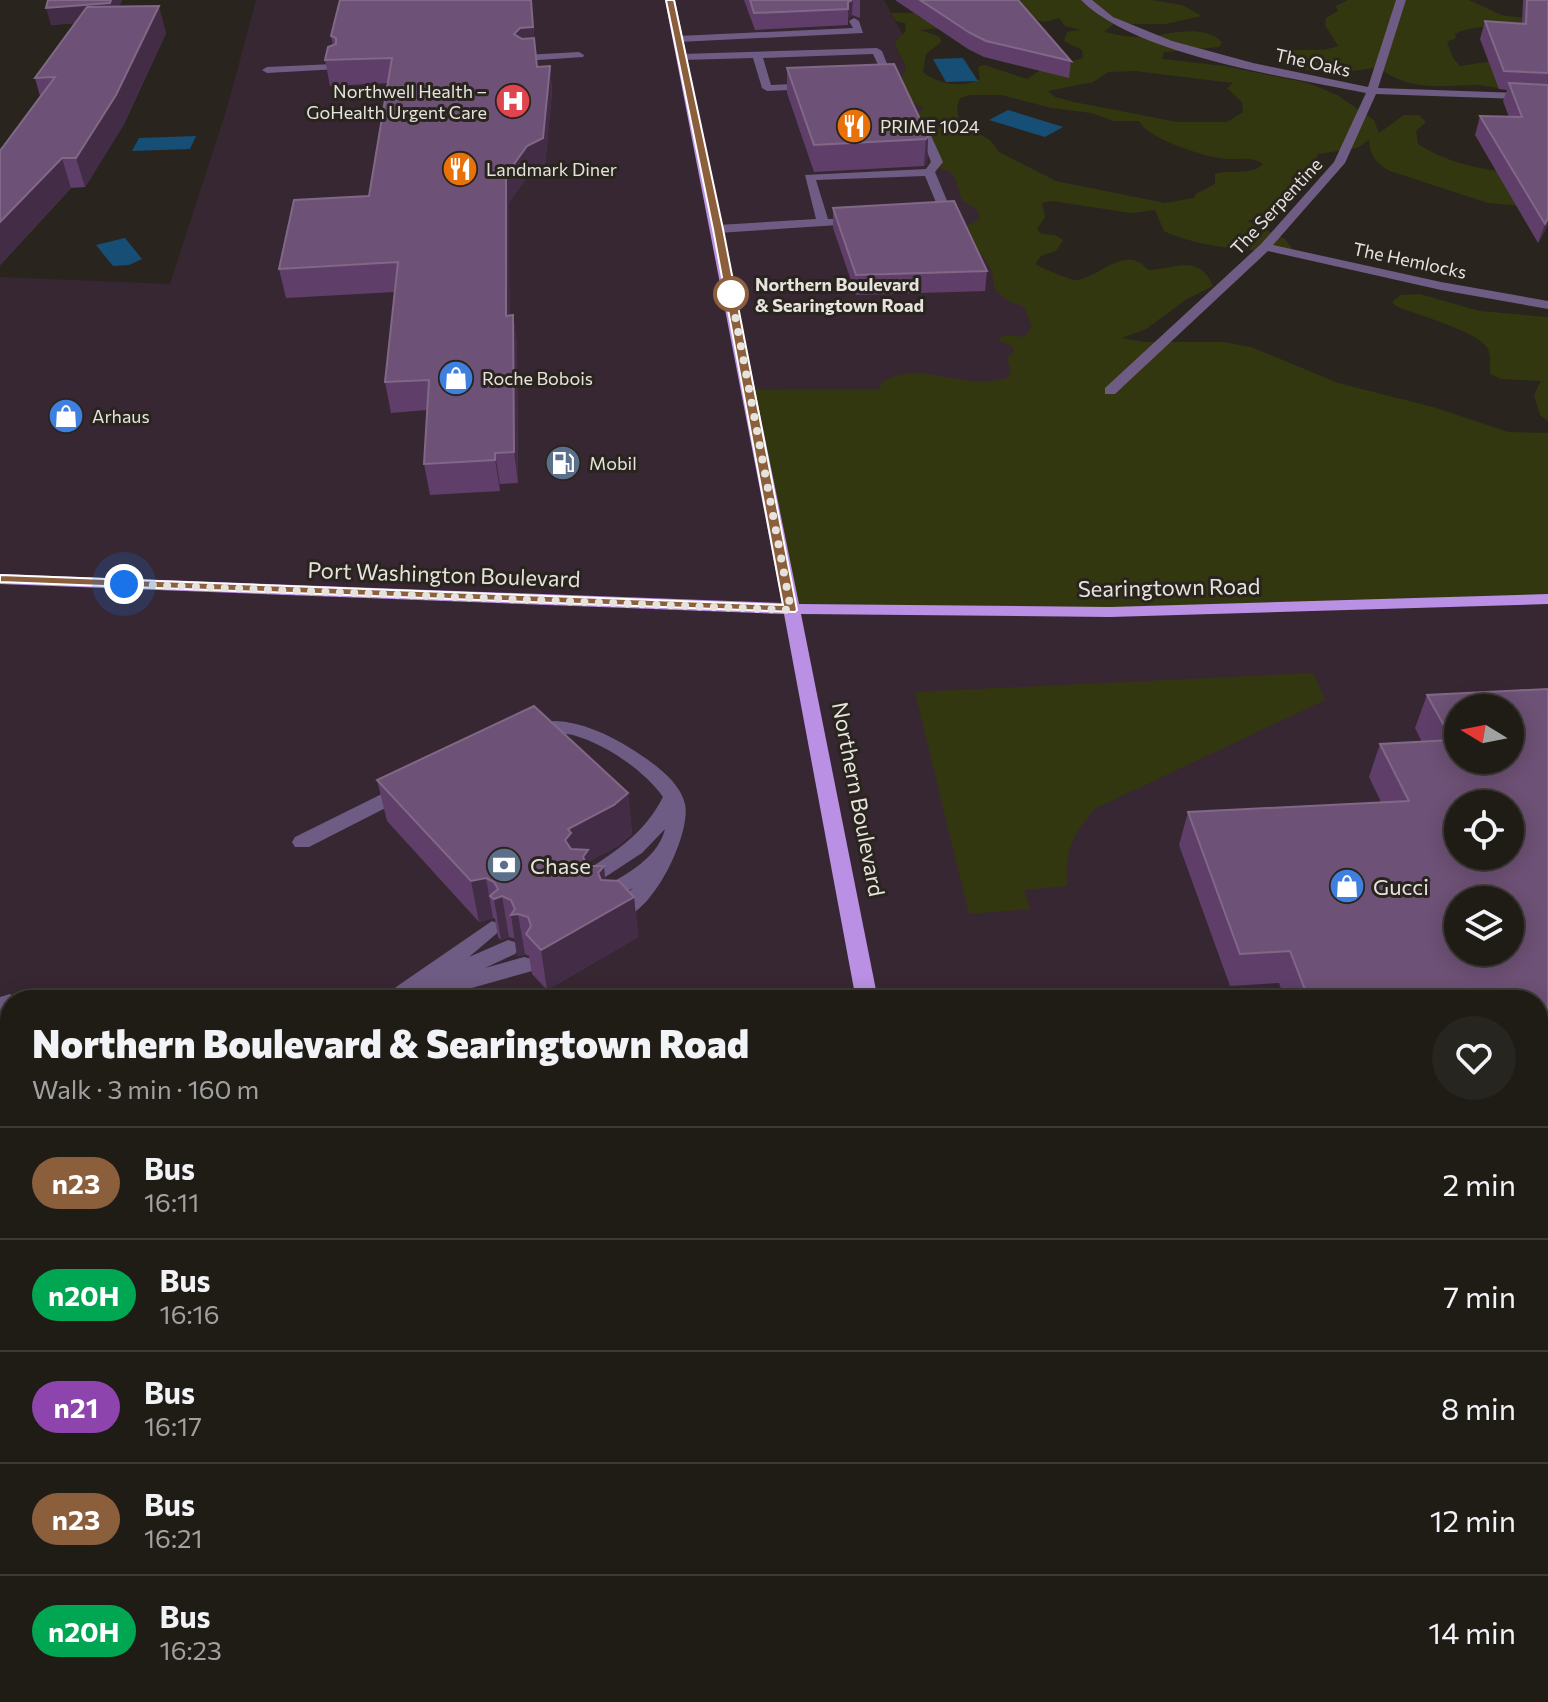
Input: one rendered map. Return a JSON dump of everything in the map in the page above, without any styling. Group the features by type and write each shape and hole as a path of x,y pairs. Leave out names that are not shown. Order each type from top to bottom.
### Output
{"main road":[{"name":"Northern Boulevard","path":"670,0 718,229 865,990"},
{"name":"Port Washington Boulevard","path":"0,579 791,610"},
{"name":"Searingtown Road","path":"791,610 1110,612 1548,599"}],"street":[{"name":"The Oaks","path":"1086,0 1118,23 1168,43 1252,66 1372,91 1548,97"},
{"name":"The Serpentine","path":"1110,391 1265,247 1339,163 1372,91 1401,0"},
{"path":"678,39 859,31 854,21"},
{"path":"682,57 877,51 891,82"},
{"path":"524,58 579,55"},
{"path":"757,55 767,88 829,85"},
{"path":"267,70 334,67"},
{"path":"876,83 891,82 905,88"},
{"path":"823,223 809,177 929,172 937,162 911,101"},
{"path":"925,218 947,215 929,172"},
{"path":"718,229 852,222"},
{"name":"The Hemlocks","path":"1265,247 1441,286 1548,305"},
{"path":"510,736 537,728 561,728 591,735 641,767 672,796 676,807 669,845 656,877 638,898 615,914"},
{"path":"302,842 427,779"},
{"path":"583,882 648,839 666,814 672,796"},
{"path":"600,899 650,866 669,845"},
{"path":"410,990 492,929"},
{"path":"418,990 508,948"},
{"path":"433,990 524,965"}],"shaded area":[{"path":"256,0 884,0 903,35 895,45 1033,325 1548,599 1548,990 0,990 0,277 170,284 227,108"}],"green space":[{"path":"1014,0 1151,0 1182,5 1202,16 1165,24 1114,24 1104,32 1137,37 1194,31 1204,33 1222,42 1219,47 1164,52 1162,59 1224,66 1308,83 1337,95 1374,120 1379,133 1404,115 1419,115 1426,122 1416,131 1418,144 1433,153 1480,168 1548,175 1548,208 1488,203 1390,171 1375,158 1369,140 1357,148 1318,154 1313,171 1299,184 1294,200 1280,210 1247,221 1285,239 1293,250 1245,250 1177,237 1164,231 1155,210 1131,213 1052,201 1042,203 1045,217 1037,229 1041,234 1055,235 1063,240 1056,251 1041,256 1035,264 1077,280 1122,261 1140,263 1148,270 1193,266 1207,276 1213,286 1187,299 1146,329 1122,338 1144,342 1223,342 1251,347 1338,383 1433,407 1508,432 1548,433 1548,599 1110,612 791,610 749,390 880,389 881,383 911,374 975,381 1007,378 1011,372 1007,358 1014,352 1013,347 997,339 1006,335 1025,337 1032,326 1024,307 1006,300 993,287 988,264 961,229 980,219 976,209 962,200 954,176 949,171 928,166 930,160 912,111 922,111 923,107 901,98 901,81 906,67 895,45 906,31 905,23 896,21 891,13 917,13","holes":["1059,18 1065,26 1080,30 1067,32 1064,41 1082,50 1083,58 1039,71 1027,79 984,65 978,67 980,79 966,84 943,82 923,72 926,54 941,42 940,37 920,30 1033,19 1045,22","1135,71 1233,83 1227,88 1242,102 1243,112 1227,122 1177,122 1074,102 1055,97 1048,91 1093,82 1108,72","1001,95 1052,108 1091,113 1114,121 1139,121 1152,134 1187,149 1219,158 1254,160 1263,164 1253,170 1215,174 1215,184 1194,198 1165,203 1056,181 999,152 990,140 968,128 959,120 957,107 960,98"]},
{"path":"1348,0 1469,0 1501,15 1548,21 1472,28 1455,34 1456,38 1447,42 1460,66 1507,59 1524,92 1480,85 1412,84 1389,75 1379,67 1340,72 1312,71 1288,64 1279,56 1284,50 1324,50 1338,46 1325,25 1326,18 1338,11 1336,6"},
{"path":"1420,294 1479,311 1548,317 1548,421 1540,415 1534,395 1541,381 1501,379 1490,374 1489,352 1483,343 1461,330 1392,302 1401,295"},
{"path":"1313,673 1325,700 1094,809 1072,844 1067,862 1067,886 1024,890 1030,909 969,914 915,692"}],"water":[{"path":"963,58 978,81 946,82 933,59"},
{"path":"1008,110 1063,127 1045,137 989,120"},
{"path":"196,136 190,149 132,151 139,138"},
{"path":"125,238 142,259 129,265 113,266 96,245"}],"building":[{"path":"48,0 111,0 110,3 46,8"},
{"path":"340,0 531,0 533,27 520,28 514,34 522,39 534,38 537,67 550,66 543,138 527,146 506,175 506,316 513,315 514,452 495,453 495,460 424,464 429,380 385,382 398,262 279,269 294,200 369,196 392,58 325,60 328,47 336,44 336,38 331,36"},
{"path":"750,0 852,0 848,2 848,9 754,13"},
{"path":"920,0 1018,0 1071,61 986,41"},
{"path":"1527,0 1548,0 1548,73 1504,71 1485,21 1526,24"},
{"path":"159,6 116,95 76,158 62,158 0,222 0,151 55,77 35,78 87,7"},
{"path":"894,64 928,136 926,139 814,145 787,68"},
{"path":"1509,83 1548,85 1548,218 1545,224 1480,116 1522,117"},
{"path":"954,201 987,271 856,275 833,208"},
{"name":"Gucci","path":"1548,689 1548,990 1305,990 1290,951 1240,954 1188,812 1409,801 1380,744 1444,740 1444,774 1524,774 1524,694 1447,694"},
{"name":"Gucci","path":"1444,694 1444,726 1427,695"},
{"name":"Chase","path":"534,706 628,793 614,805 568,829 571,833 565,840 571,849 588,850 583,857 587,866 604,866 598,873 601,880 619,881 634,897 541,950 526,934 531,926 528,917 511,915 515,909 511,900 490,896 498,889 494,882 486,878 471,881 377,780"}],"bus line":[{"name":"n23","path":"0,579 791,610 718,229 670,0"}],"place":[{"name":"Northwell Health – GoHealth Urgent Care","path":"513,101"},
{"name":"PRIME 1024","path":"854,126"},
{"name":"Landmark Diner","path":"460,169"},
{"name":"Northern Boulevard & Searingtown Road","path":"731,294"},
{"name":"Roche Bobois","path":"456,378"},
{"name":"Arhaus","path":"66,416"},
{"name":"Mobil","path":"563,463"},
{"name":"Chase","path":"504,865"},
{"name":"Gucci","path":"1347,886"}],"route":[{"path":"124,584 791,610 731,294"}]}
